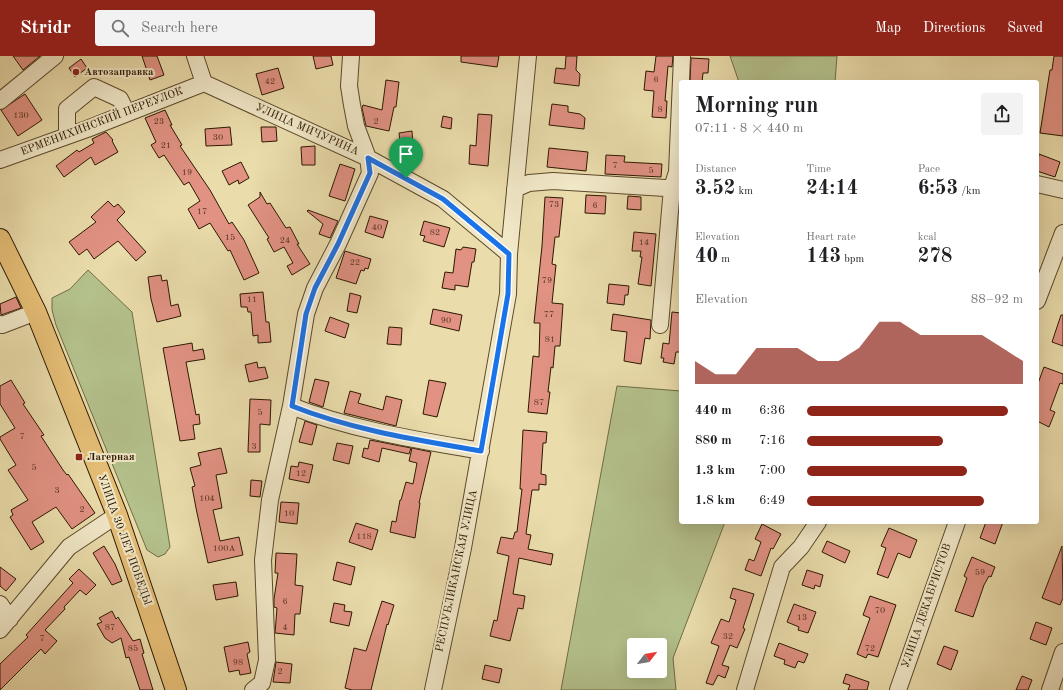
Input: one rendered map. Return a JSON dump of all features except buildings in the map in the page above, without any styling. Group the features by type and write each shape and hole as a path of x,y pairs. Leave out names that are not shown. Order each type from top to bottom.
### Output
{"main road":[{"name":"УЛИЦА 30 ЛЕТ ПОБЕДЫ","path":"0,238 36,312 117,515 176,690"}],"street":[{"path":"0,102 55,56"},
{"path":"195,56 204,83"},
{"path":"351,56 349,86 352,105 356,126 368,158 443,199 509,254"},
{"name":"РЕСПУБЛИКАНСКАЯ УЛИЦА","path":"433,690 463,548 508,294 509,254 528,56"},
{"path":"681,80 682,57"},
{"name":"ЕРМЕНИХИНСКИЙ ПЕРЕУЛОК","path":"0,160 67,136 204,83"},
{"name":"УЛИЦА МИЧУРИНА","path":"204,83 368,158 370,173 338,244 315,288 306,314 292,406 270,500 263,560 267,660 262,683 253,690"},
{"path":"67,136 67,109 94,87 120,99 127,113"},
{"path":"660,324 676,188 679,126"},
{"path":"516,188 529,183 553,181 676,188"},
{"path":"1039,184 1063,190"},
{"path":"1039,296 1063,233"},
{"path":"0,324 2,325 36,312"},
{"path":"292,406 310,413 392,435 481,451"},
{"path":"5,624 69,547 117,515"},
{"path":"745,690 782,567 801,547 817,524"},
{"name":"УЛИЦА ДЕКАБРИСТОВ","path":"898,690 956,524"},
{"path":"0,604 5,624"},
{"path":"1050,690 1063,652"}],"green space":[{"path":"730,56 837,56 835,80 738,80"},
{"path":"88,270 132,312 170,547 165,554 158,557 147,550 56,325 52,310 52,298 70,289"},
{"path":"617,386 679,391 679,524 724,524 673,658 676,690 561,690"}],"place":[{"name":"Автозаправка","path":"76,72"},
{"name":"Лагерная","path":"79,457"}],"route":[{"path":"368,158 406,178 443,199 509,254 508,294 481,451 392,435 310,413 292,406 306,314 315,288 338,244 370,173 368,158"}]}
